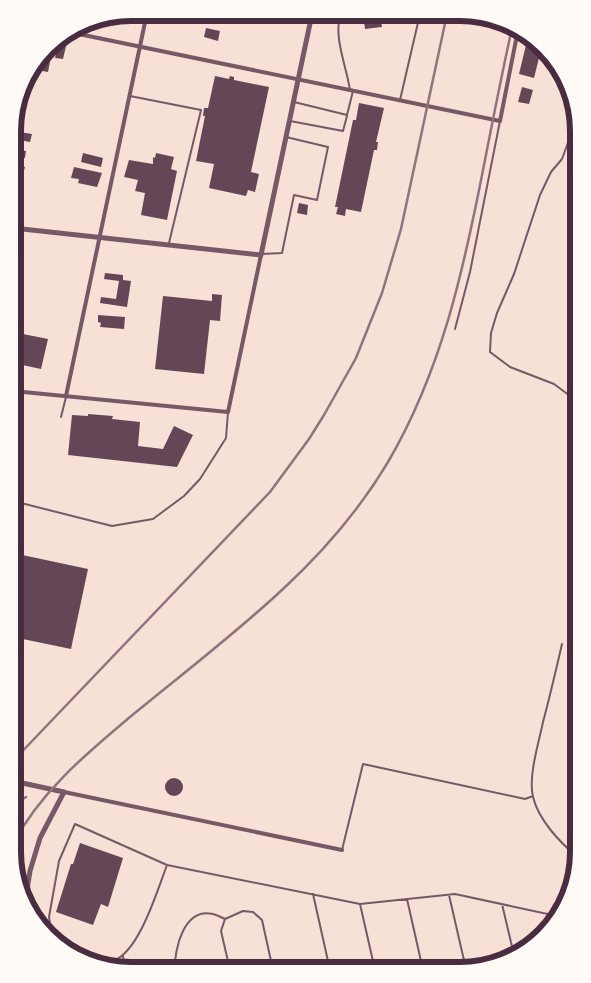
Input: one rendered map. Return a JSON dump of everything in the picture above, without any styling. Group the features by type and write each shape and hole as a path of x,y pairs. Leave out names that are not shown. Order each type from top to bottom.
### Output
{"street":[{"path":"66,396 146,21"},
{"path":"21,392 228,412 310,21"},
{"path":"80,34 500,121 517,37"},
{"path":"21,230 261,254"},
{"path":"21,783 342,850"},
{"path":"27,888 30,871 40,838 64,792"}],"lane":[{"path":"290,121 343,131 351,90 338,40 338,21"},
{"path":"400,100 418,21"},
{"path":"130,96 202,110 169,245"},
{"path":"294,102 347,115"},
{"path":"455,329 470,272 500,121"},
{"path":"570,135 562,158 551,172 540,195 514,274 497,313 491,333 490,352 510,367 554,384 570,396"},
{"path":"261,254 282,254 294,196 317,200 328,146 286,137"},
{"path":"62,417 66,396"},
{"path":"21,503 112,526 153,519 184,496 200,479 226,438 228,412"},
{"path":"562,644 538,742 532,775 533,796 550,828 570,851"},
{"path":"342,850 363,764 525,799 533,796"},
{"path":"51,927 49,917 59,861 75,824 167,865 360,904 454,894 550,915"},
{"path":"113,960 127,952 142,928 167,865"},
{"path":"313,894 328,962"},
{"path":"450,894 465,962"},
{"path":"407,899 420,962"},
{"path":"360,904 373,962"},
{"path":"502,904 512,948"},
{"path":"174,962 178,942 185,927 200,915 214,914 224,919 243,911 253,912 262,920 271,962"},
{"path":"224,919 221,931 228,962"},
{"path":"123,955 123,961"}],"building":[{"path":"364,21 381,21 382,27 365,29"},
{"path":"206,28 220,31 218,41 204,37"},
{"path":"67,42 63,59 55,58 57,50"},
{"path":"526,45 529,46 543,59 539,58 534,78 519,74"},
{"path":"51,56 48,72 40,70"},
{"path":"215,76 229,79 230,76 234,77 234,80 269,87 251,172 259,174 255,192 248,190 246,196 209,188 214,164 196,161 205,116 203,116 204,108 208,108"},
{"path":"522,87 533,90 529,104 518,102"},
{"path":"359,103 384,108 376,142 378,142 377,150 374,150 361,212 346,209 345,216 336,214 338,207 335,207 353,120 356,120"},
{"path":"21,132 32,134 30,142 21,140"},
{"path":"21,150 26,151 25,158 21,157"},
{"path":"83,153 103,158 101,167 81,162"},
{"path":"156,153 174,157 171,169 177,171 167,220 141,215 145,193 135,191 138,180 124,177 129,160 153,164 153,157 155,158"},
{"path":"21,166 25,167 23,175 21,175"},
{"path":"74,167 102,173 97,187 78,183 79,179 71,178"},
{"path":"299,203 308,205 307,215 297,213"},
{"path":"105,273 123,275 123,280 131,281 127,307 100,303 101,297 116,299 119,281 104,279"},
{"path":"212,294 222,295 220,321 210,320 204,374 155,369 163,296 212,301"},
{"path":"98,315 125,317 124,329 100,327 101,323 98,322"},
{"path":"21,334 48,339 41,369 21,365"},
{"path":"88,414 113,416 112,419 140,422 138,446 163,449 174,426 193,435 177,467 68,455 72,415 88,416"},
{"path":"21,555 88,569 71,649 21,639"},
{"path":"174,778 180,781 183,787 180,793 174,796 168,793 165,787 168,781"},
{"path":"80,843 123,858 108,907 101,904 93,925 56,912 71,864 73,864"}],"railway":[{"path":"21,753 270,492 324,415 356,358 382,293 401,229 446,21"},
{"path":"21,830 36,807 50,791 97,745 246,622 312,560 353,513 388,462 407,427 423,391 449,318 468,242 511,34"},
{"path":"21,800 26,797"}]}
